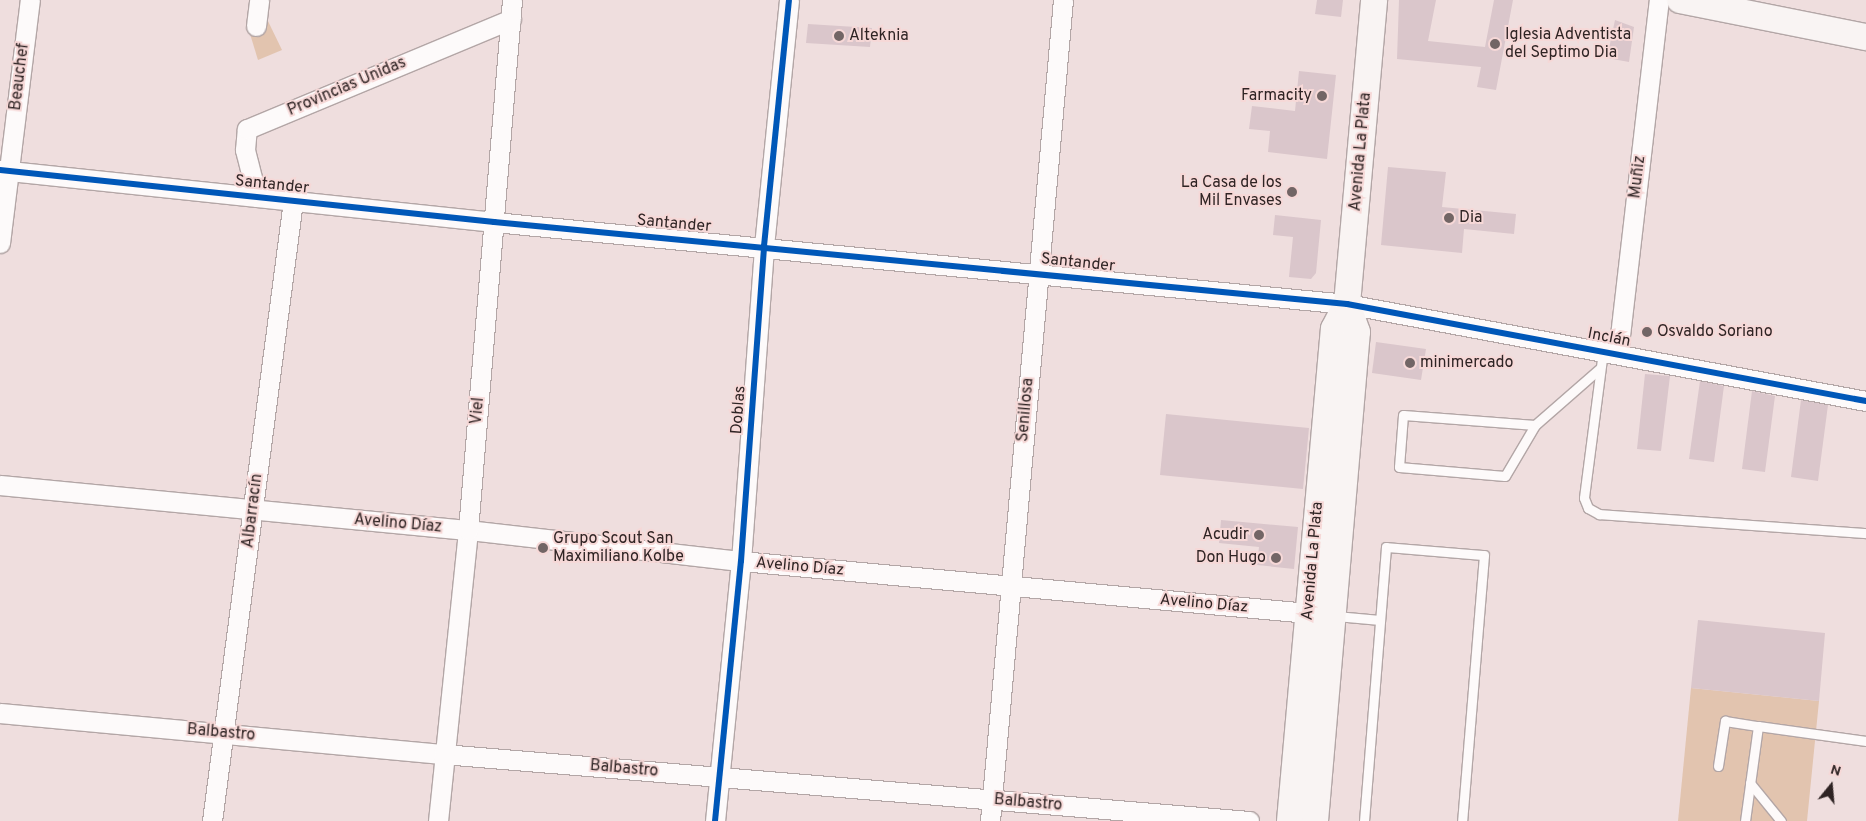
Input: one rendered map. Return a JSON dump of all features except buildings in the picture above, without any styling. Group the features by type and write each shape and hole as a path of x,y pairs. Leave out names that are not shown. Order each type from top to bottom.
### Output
{"main road":[{"name":"Avenida La Plata","path":"1290,821 1321,615 1356,332 1347,304 1374,0"},
{"path":"1680,0 1866,37"},
{"name":"Avenida La Plata","path":"1315,821 1321,615"}],"street":[{"name":"Beauchef","path":"0,242 4,171 30,0"},
{"path":"256,26 259,0"},
{"name":"Viel","path":"438,821 443,754 468,530 512,0"},
{"name":"Doblas","path":"715,821 718,777 742,561 764,246 789,0"},
{"name":"Senillosa","path":"990,821 1063,0"},
{"name":"Muñiz","path":"1610,352 1659,0"},
{"name":"Provincias Unidas","path":"257,197 245,150 247,129 511,19"},
{"name":"Santander","path":"4,171 494,222 764,246 1347,304"},
{"name":"Albarracín","path":"212,821 293,201"},
{"name":"Inclán","path":"1347,304 1866,401"},
{"name":"Avelino Díaz","path":"0,486 468,530 742,561 1321,615"},
{"name":"Balbastro","path":"0,713 443,754 1249,821"}],"lane":[{"path":"1535,426 1403,415 1399,467 1505,476 1535,426 1599,369 1610,352"},
{"path":"1599,369 1584,498 1588,508 1600,514 1866,533"},
{"path":"1364,821 1386,547 1484,555 1462,821"},
{"path":"1321,615 1380,620"},
{"path":"1718,766 1725,721 1866,741"},
{"path":"1745,821 1758,726"},
{"path":"1750,783 1781,821"}],"shaded area":[{"path":"266,17 282,50 258,60 247,24"},
{"path":"1691,688 1819,701 1807,821 1678,821"}],"cycle path":[{"path":"715,821 741,561 764,246 789,0"},
{"path":"0,170 494,222 1347,304 1866,401"}],"place":[{"name":"Alteknia","path":"839,36"},
{"name":"Iglesia Adventista del Septimo Dia","path":"1495,44"},
{"name":"Farmacity","path":"1322,96"},
{"name":"La Casa de los Mil Envases","path":"1292,192"},
{"name":"Dia","path":"1449,218"},
{"name":"Osvaldo Soriano","path":"1647,332"},
{"name":"minimercado","path":"1410,363"},
{"name":"Acudir","path":"1259,535"},
{"name":"Grupo Scout San Maximiliano Kolbe","path":"543,548"},
{"name":"Don Hugo","path":"1276,558"}]}
